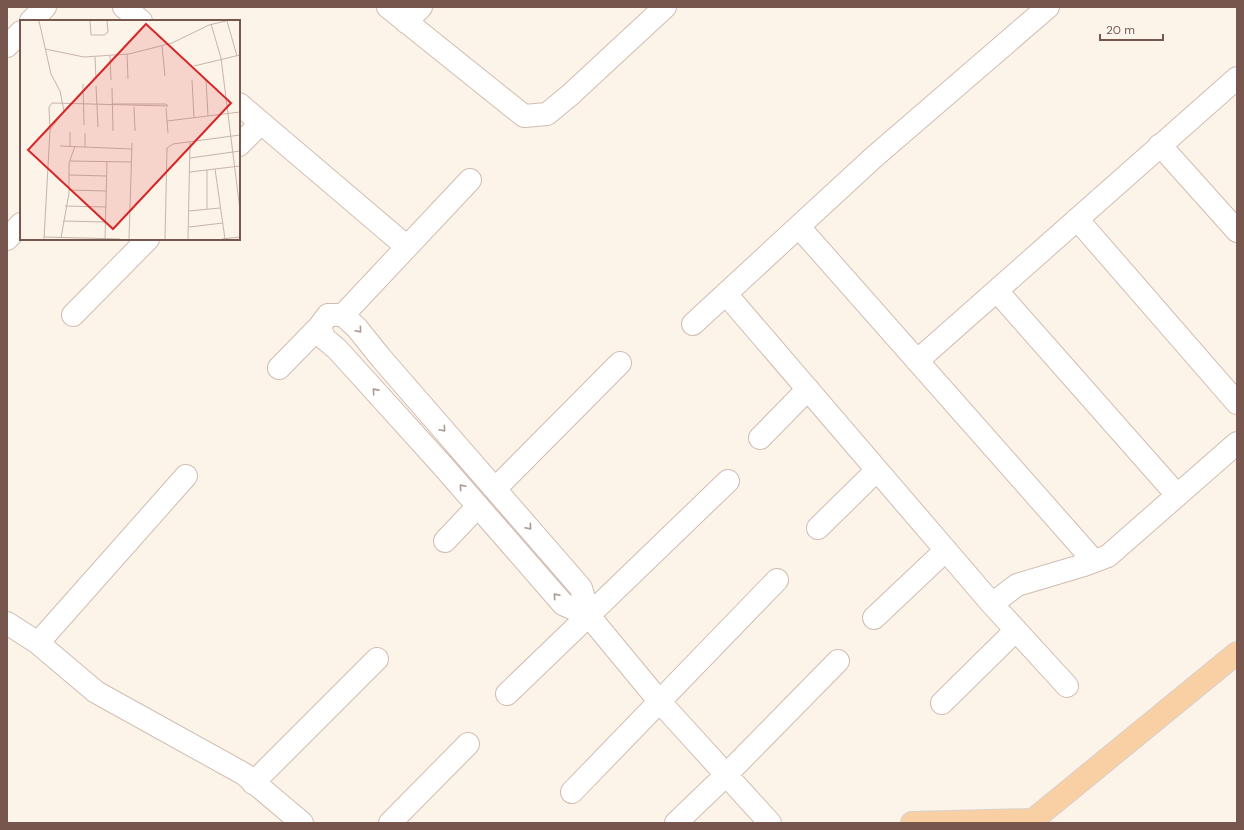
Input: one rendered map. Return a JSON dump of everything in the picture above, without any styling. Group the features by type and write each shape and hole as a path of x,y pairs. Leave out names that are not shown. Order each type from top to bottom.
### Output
{"main road":[{"path":"912,823 1032,821 1237,653"}],"street":[{"path":"32,20 44,7"},
{"path":"124,7 140,20"},
{"path":"388,7 414,14 524,116 547,114 570,95 665,7"},
{"path":"693,324 874,157 1048,7"},
{"path":"7,46 20,33"},
{"path":"917,361 1237,78"},
{"path":"240,105 407,247"},
{"path":"240,144 261,122"},
{"path":"1160,145 1237,231"},
{"path":"343,315 470,180"},
{"path":"1077,219 1237,403"},
{"path":"7,239 20,225"},
{"path":"798,227 1094,561"},
{"path":"73,315 147,240"},
{"path":"997,291 1177,495"},
{"path":"726,294 992,604 1068,686"},
{"path":"279,368 319,327 328,315 343,315 357,328 381,358 581,588 589,616 660,702 770,823"},
{"path":"319,327 325,339 337,349 478,506 563,604 589,616"},
{"path":"495,489 620,363"},
{"path":"760,438 808,389"},
{"path":"992,604 1017,585 1108,556 1237,443"},
{"path":"818,528 877,470"},
{"path":"38,643 186,476"},
{"path":"507,694 728,481"},
{"path":"445,541 478,506"},
{"path":"874,618 946,550"},
{"path":"572,792 777,580"},
{"path":"7,623 38,643 96,692 244,774 302,823"},
{"path":"942,703 1016,630"},
{"path":"253,782 377,659"},
{"path":"676,823 726,775 838,661"},
{"path":"390,823 468,744"}]}
